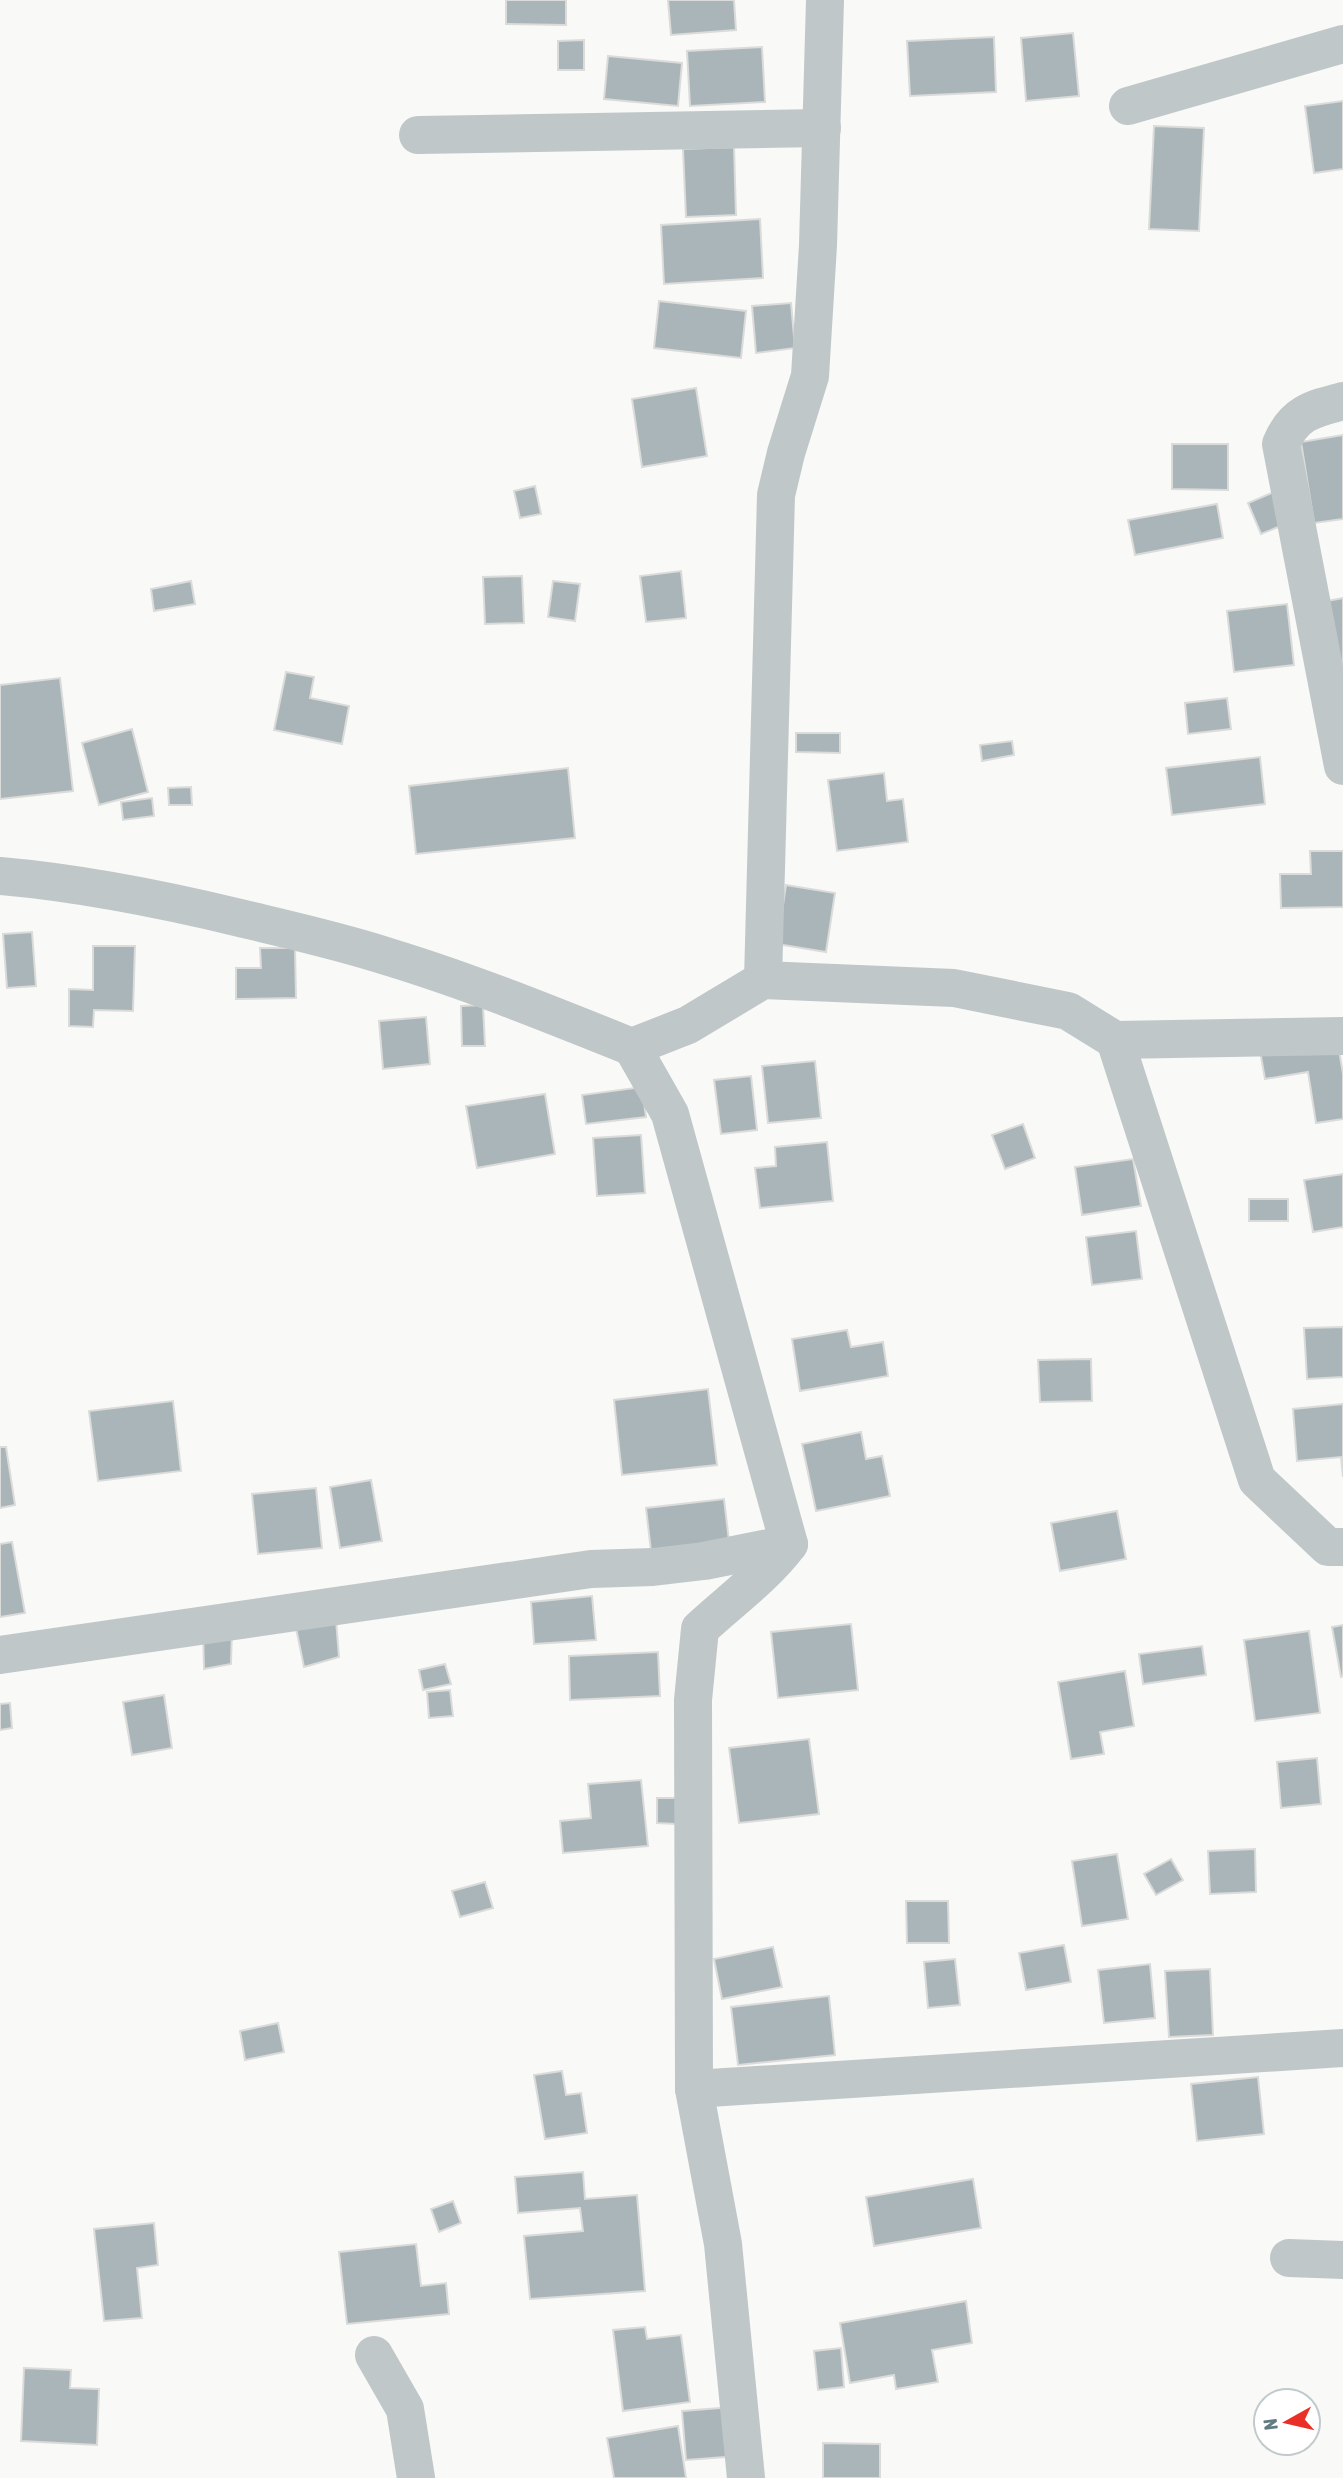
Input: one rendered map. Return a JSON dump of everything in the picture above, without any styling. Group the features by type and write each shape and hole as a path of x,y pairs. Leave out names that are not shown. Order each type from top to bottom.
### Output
{"street":[{"path":"763,980 776,495 810,376 822,128 825,0"},
{"path":"1128,106 1343,44"},
{"path":"418,135 822,128"},
{"path":"1343,401 1314,409 1289,425 1281,444 1334,668 1343,766"},
{"path":"0,876 106,890 183,904 388,956 493,992 632,1047 670,1114 789,1544"},
{"path":"632,1047 688,1025 763,980 954,988 1068,1012 1115,1040 1343,1036"},
{"path":"1115,1040 1257,1480 1328,1546 1343,1547"},
{"path":"0,1655 591,1569 653,1567 704,1561 789,1544"},
{"path":"746,2478 723,2244 694,2089 693,1700 700,1629 771,1567 789,1544"},
{"path":"694,2089 1343,2048"},
{"path":"1289,2258 1343,2260"},
{"path":"374,2355 405,2409 416,2478"}],"building":[{"path":"506,0 566,0 566,25 506,24"},
{"path":"668,0 734,0 736,30 671,35"},
{"path":"1073,33 1079,96 1026,101 1021,38"},
{"path":"994,37 996,92 910,96 907,41"},
{"path":"584,40 584,70 558,70 558,41"},
{"path":"762,47 765,102 690,106 687,51"},
{"path":"608,56 682,63 678,106 604,99"},
{"path":"1343,101 1343,169 1314,173 1305,106"},
{"path":"1154,126 1204,128 1199,231 1149,229"},
{"path":"734,147 736,215 686,217 683,149"},
{"path":"760,219 763,278 664,284 661,225"},
{"path":"659,301 746,311 741,358 654,348"},
{"path":"791,303 795,348 756,353 752,306"},
{"path":"696,388 707,456 642,467 632,399"},
{"path":"1343,435 1343,519 1314,523 1301,442"},
{"path":"1172,444 1228,444 1228,490 1172,489"},
{"path":"535,486 541,514 520,518 514,491"},
{"path":"1281,489 1295,520 1261,534 1248,503"},
{"path":"1217,504 1223,538 1135,555 1128,520"},
{"path":"681,571 686,618 646,622 640,576"},
{"path":"522,576 524,623 485,624 483,577"},
{"path":"191,581 195,604 154,611 151,589"},
{"path":"553,581 580,584 575,621 548,617"},
{"path":"1343,598 1343,663 1337,664 1327,601"},
{"path":"1287,604 1294,665 1234,672 1227,611"},
{"path":"286,672 314,677 310,698 349,706 342,744 274,730"},
{"path":"60,678 73,791 0,799 0,685"},
{"path":"1227,698 1231,729 1188,734 1185,703"},
{"path":"132,729 148,792 99,805 82,743"},
{"path":"796,733 840,733 840,753 796,752"},
{"path":"1012,741 1014,755 982,761 980,745"},
{"path":"1260,757 1265,804 1172,815 1166,768"},
{"path":"568,768 575,838 416,854 409,786"},
{"path":"884,773 887,801 903,799 908,842 837,851 828,780"},
{"path":"191,787 192,805 169,805 168,788"},
{"path":"152,798 154,816 123,820 121,802"},
{"path":"1310,851 1343,851 1343,907 1281,908 1280,874 1311,874"},
{"path":"786,885 835,893 826,952 777,944"},
{"path":"32,932 36,986 7,988 3,934"},
{"path":"93,946 135,946 133,1011 94,1010 93,1027 69,1026 69,989 93,990"},
{"path":"260,948 295,948 296,998 236,999 236,968 261,968"},
{"path":"483,1005 485,1046 462,1046 461,1006"},
{"path":"426,1017 430,1064 383,1069 379,1021"},
{"path":"1337,1038 1343,1074 1343,1119 1316,1123 1308,1072 1265,1079 1260,1051"},
{"path":"815,1061 821,1118 768,1123 762,1066"},
{"path":"751,1076 757,1130 721,1134 714,1080"},
{"path":"642,1087 646,1117 586,1124 582,1095"},
{"path":"545,1094 555,1154 477,1168 466,1106"},
{"path":"1023,1124 1035,1158 1005,1169 992,1135"},
{"path":"641,1135 645,1193 597,1196 593,1138"},
{"path":"827,1142 833,1201 760,1208 755,1168 776,1166 775,1147"},
{"path":"1133,1159 1141,1206 1082,1215 1075,1167"},
{"path":"1343,1174 1343,1227 1313,1232 1304,1180"},
{"path":"1249,1199 1288,1199 1288,1221 1249,1221"},
{"path":"1136,1231 1142,1279 1092,1285 1086,1237"},
{"path":"1343,1327 1343,1377 1307,1379 1304,1328"},
{"path":"847,1330 851,1347 883,1342 888,1376 800,1391 792,1339"},
{"path":"1091,1359 1092,1401 1040,1402 1038,1360"},
{"path":"708,1389 717,1465 622,1475 614,1400"},
{"path":"173,1401 181,1471 98,1481 89,1411"},
{"path":"1343,1404 1343,1477 1341,1457 1297,1461 1293,1409"},
{"path":"861,1432 866,1459 882,1456 890,1496 816,1511 802,1444"},
{"path":"0,1447 6,1447 15,1505 0,1508"},
{"path":"371,1480 382,1541 340,1548 330,1487"},
{"path":"316,1488 322,1548 258,1554 252,1494"},
{"path":"724,1499 729,1541 651,1551 646,1508"},
{"path":"1117,1511 1126,1559 1060,1571 1051,1523"},
{"path":"12,1542 25,1613 0,1617 0,1544"},
{"path":"592,1596 596,1640 534,1644 531,1602"},
{"path":"336,1620 339,1657 304,1667 296,1628"},
{"path":"851,1624 858,1690 778,1698 771,1632"},
{"path":"1343,1625 1343,1676 1341,1677 1332,1627"},
{"path":"232,1629 231,1664 204,1669 203,1630"},
{"path":"1309,1631 1320,1713 1255,1721 1244,1640"},
{"path":"1202,1646 1206,1675 1143,1684 1139,1654"},
{"path":"658,1652 660,1696 570,1700 569,1656"},
{"path":"445,1664 451,1684 423,1690 419,1670"},
{"path":"1125,1671 1134,1726 1100,1732 1104,1754 1071,1759 1058,1682"},
{"path":"450,1690 453,1716 429,1718 427,1692"},
{"path":"164,1695 172,1748 132,1755 123,1702"},
{"path":"10,1703 12,1728 0,1730 0,1704"},
{"path":"809,1739 819,1814 739,1823 729,1748"},
{"path":"1317,1758 1321,1804 1281,1808 1277,1762"},
{"path":"641,1780 648,1846 563,1853 560,1821 591,1818 588,1784"},
{"path":"657,1798 677,1798 676,1824 657,1823"},
{"path":"1255,1849 1256,1892 1210,1894 1208,1851"},
{"path":"1117,1854 1128,1919 1082,1926 1072,1861"},
{"path":"1171,1859 1183,1880 1156,1895 1144,1874"},
{"path":"485,1882 493,1908 460,1917 452,1891"},
{"path":"906,1901 948,1901 949,1943 907,1943"},
{"path":"1064,1945 1071,1982 1026,1990 1019,1953"},
{"path":"773,1947 782,1987 722,1999 714,1959"},
{"path":"955,1959 960,2005 928,2008 924,1962"},
{"path":"1150,1964 1155,2018 1104,2023 1098,1970"},
{"path":"1210,1969 1213,2035 1169,2037 1165,1971"},
{"path":"829,1996 835,2055 738,2065 731,2007"},
{"path":"278,2023 284,2052 245,2060 240,2031"},
{"path":"562,2071 566,2095 581,2093 587,2133 545,2139 534,2075"},
{"path":"1258,2077 1264,2134 1197,2141 1191,2084"},
{"path":"583,2172 585,2199 637,2195 645,2291 530,2299 524,2236 583,2231 580,2208 518,2213 515,2177"},
{"path":"973,2179 981,2228 874,2246 866,2197"},
{"path":"453,2201 461,2223 439,2232 431,2209"},
{"path":"154,2223 158,2265 137,2268 142,2318 104,2321 94,2229"},
{"path":"416,2244 421,2286 446,2283 449,2314 347,2324 339,2252"},
{"path":"966,2301 972,2343 932,2350 938,2382 896,2389 894,2375 850,2383 840,2323"},
{"path":"645,2327 647,2339 681,2335 690,2402 623,2411 613,2330"},
{"path":"841,2348 844,2387 818,2390 814,2351"},
{"path":"24,2368 71,2370 70,2388 99,2389 97,2445 21,2441"},
{"path":"733,2407 738,2456 686,2460 682,2411"},
{"path":"678,2426 686,2478 614,2478 607,2438"},
{"path":"823,2443 880,2444 880,2478 823,2478"}]}
